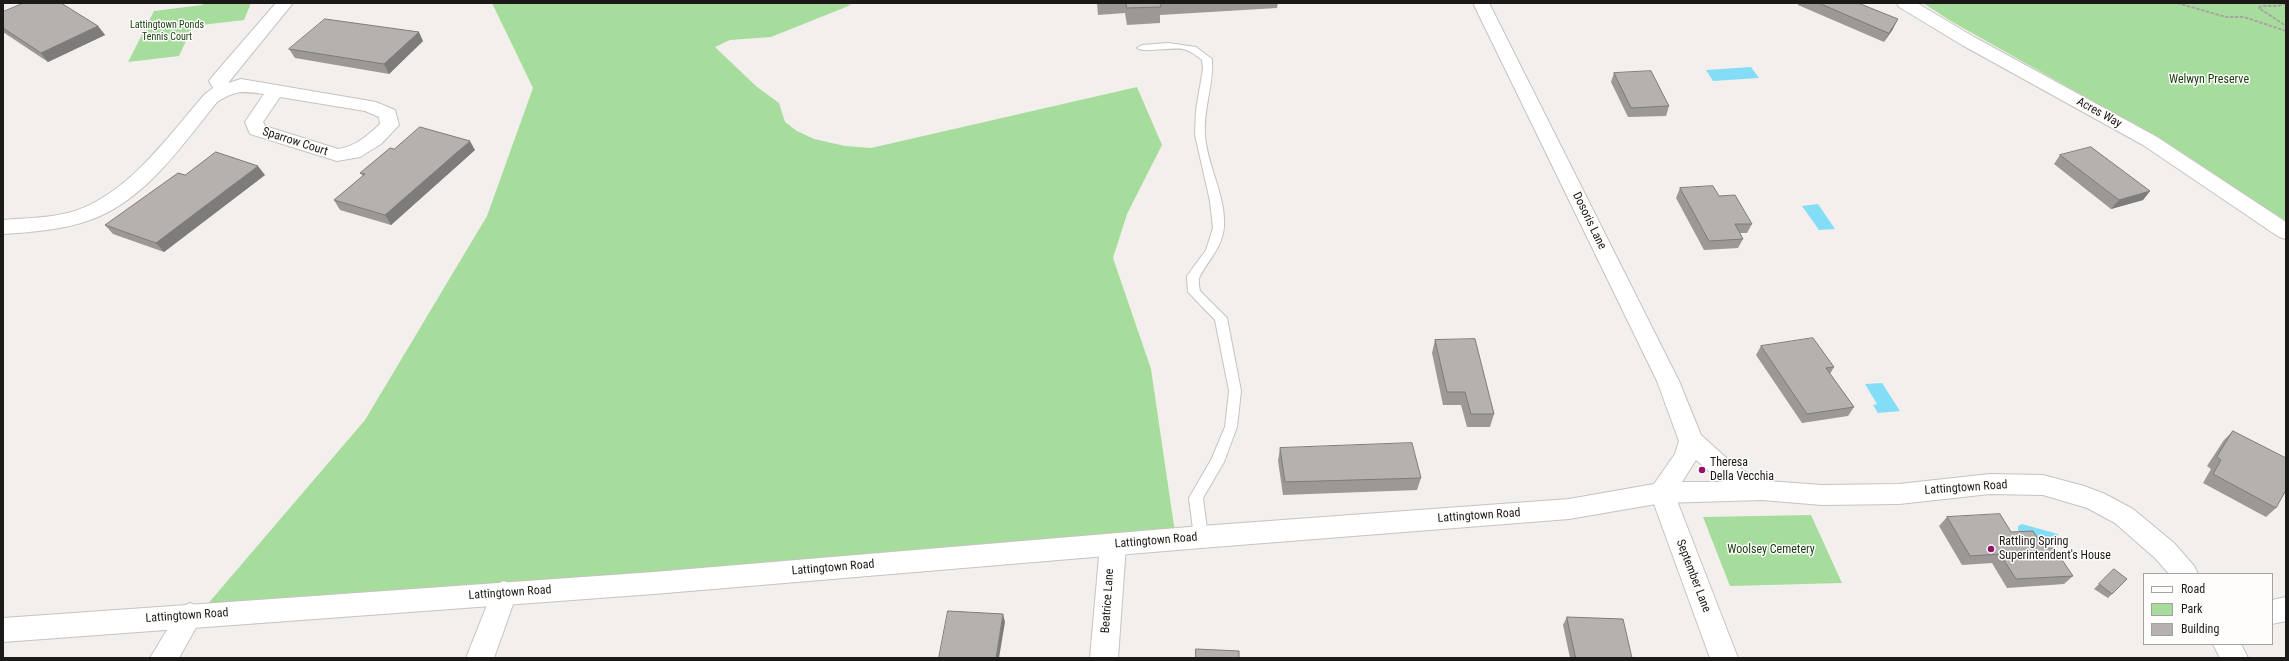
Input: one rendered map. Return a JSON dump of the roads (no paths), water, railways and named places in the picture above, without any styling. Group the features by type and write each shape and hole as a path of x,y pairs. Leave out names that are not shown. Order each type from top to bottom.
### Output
{"street":[{"path":"223,90 218,80 285,3"},
{"name":"Dosoris Lane","path":"1481,3 1664,374 1692,441"},
{"name":"Acres Way","path":"1905,3 1968,41 2150,142 2286,232"},
{"name":"Sparrow Court","path":"3,228 57,222 84,215 112,200 134,183 211,98 223,90 241,85 276,90 369,106 388,114 390,125 374,140 354,153 337,155 257,130 254,122 276,90"},
{"path":"1662,493 1686,457 1692,441"},
{"name":"Lattingtown Road","path":"1692,441 1723,470 1742,482 1766,491"},
{"name":"Lattingtown Road","path":"3,630 190,615 654,583 1201,537 1569,509 1662,493 1766,491 1822,495 1899,494 1990,484 2043,485 2089,498 2124,516 2166,551 2184,573"},
{"name":"September Lane","path":"1662,493 1724,658"},
{"name":"Beatrice Lane","path":"1104,658 1113,545"},
{"path":"480,658 504,593"},
{"path":"2273,612 2286,609"},
{"path":"164,658 190,615"},
{"path":"2228,645 2234,658"}],"lane":[{"path":"1142,48 1168,45 1186,46 1199,51 1208,59 1200,134 1205,167 1214,195 1218,217 1216,239 1206,258 1193,276 1194,292 1221,318 1235,391 1231,427 1216,462 1196,498 1201,537"}],"water":[{"path":"1751,67 1759,78 1713,81 1706,70"},
{"path":"1818,204 1835,229 1819,230 1802,206"},
{"path":"1882,383 1900,411 1878,413 1873,405 1877,404 1865,384"},
{"path":"2022,524 2058,534 2058,547 2024,537 2018,530 2018,526"}],"place":[{"name":"Theresa Della Vecchia","path":"1702,470"},
{"name":"Rattling Spring Superintendent's House","path":"1991,549"}],"park label":[{"name":"Lattingtown Ponds Tennis Court","path":"167,30"},
{"name":"Welwyn Preserve","path":"2209,80"},
{"name":"Woolsey Cemetery","path":"1771,550"}]}
